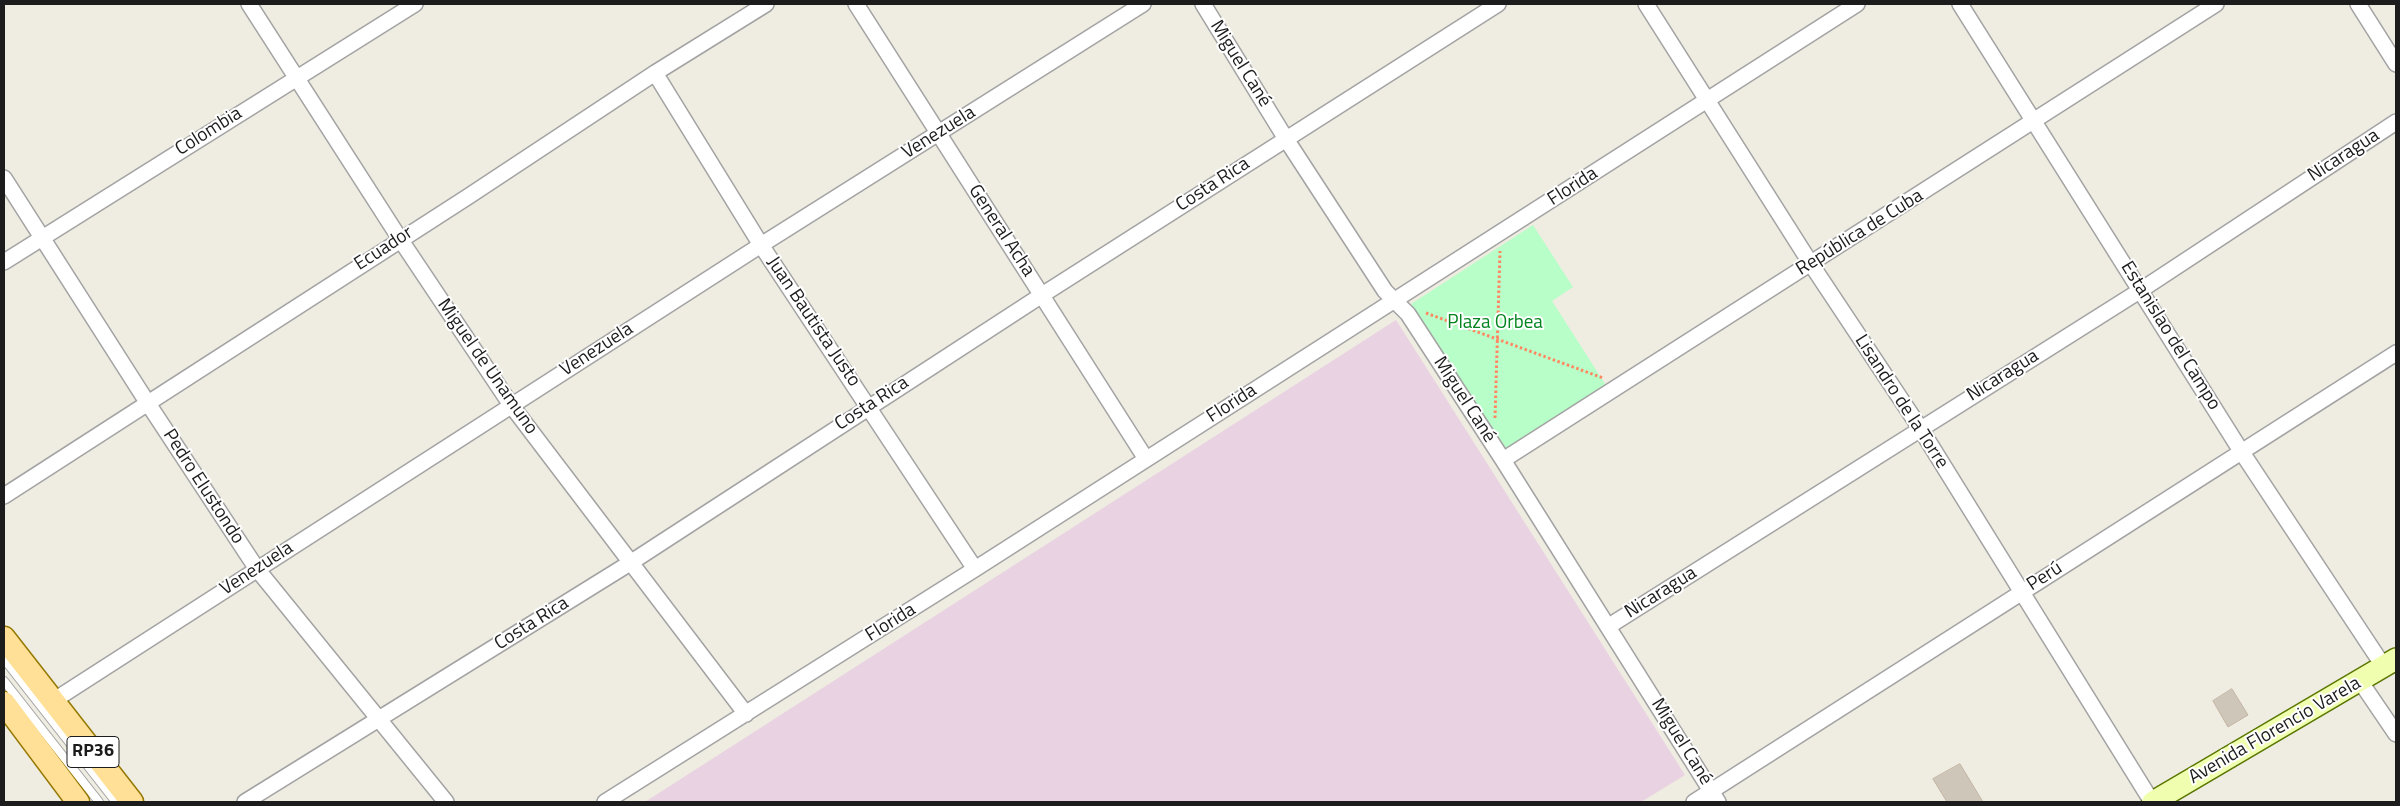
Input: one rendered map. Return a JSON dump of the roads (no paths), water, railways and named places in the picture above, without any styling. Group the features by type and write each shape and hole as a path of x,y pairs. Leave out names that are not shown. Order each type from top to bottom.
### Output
{"main road":[{"name":"RP36","path":"4,638 132,802"},
{"name":"Avenida Florencio Varela","path":"2153,802 2390,663"},
{"name":"RP36","path":"4,703 78,802"}],"street":[{"name":"Miguel de Unamuno","path":"249,4 400,239 511,405 746,714"},
{"name":"Colombia","path":"4,262 41,237 415,4"},
{"name":"Ecuador","path":"4,496 469,196 655,72 766,4"},
{"name":"General Acha","path":"856,4 1146,459"},
{"name":"Venezuela","path":"53,701 761,245 1143,4"},
{"name":"Miguel Cané","path":"1203,4 1286,139 1385,291 1408,314 1494,446 1715,797"},
{"name":"Costa Rica","path":"245,802 630,563 869,406 1498,4"},
{"name":"Lisandro de la Torre","path":"1646,4 1811,264 1920,428 2020,593 2153,802"},
{"name":"Florida","path":"605,802 975,569 1393,300 1501,234 1857,4"},
{"name":"Estanislao del Campo","path":"1960,4 2242,451 2390,663"},
{"name":"República de Cuba","path":"1503,460 2216,4"},
{"path":"2358,4 2396,64"},
{"name":"Juan Bautista Justo","path":"655,72 761,245 975,569"},
{"name":"Nicaragua","path":"1609,626 2141,290 2396,122"},
{"name":"Pedro Elustondo","path":"4,178 147,402 257,569 446,802"},
{"name":"Perú","path":"1694,802 1715,797 2020,593 2396,353"},
{"path":"2360,681 2396,734"}],"lane":[{"path":"4,659 116,802"},
{"path":"4,681 98,802"}],"park label":[{"name":"Plaza Orbea","path":"1495,323"}]}
